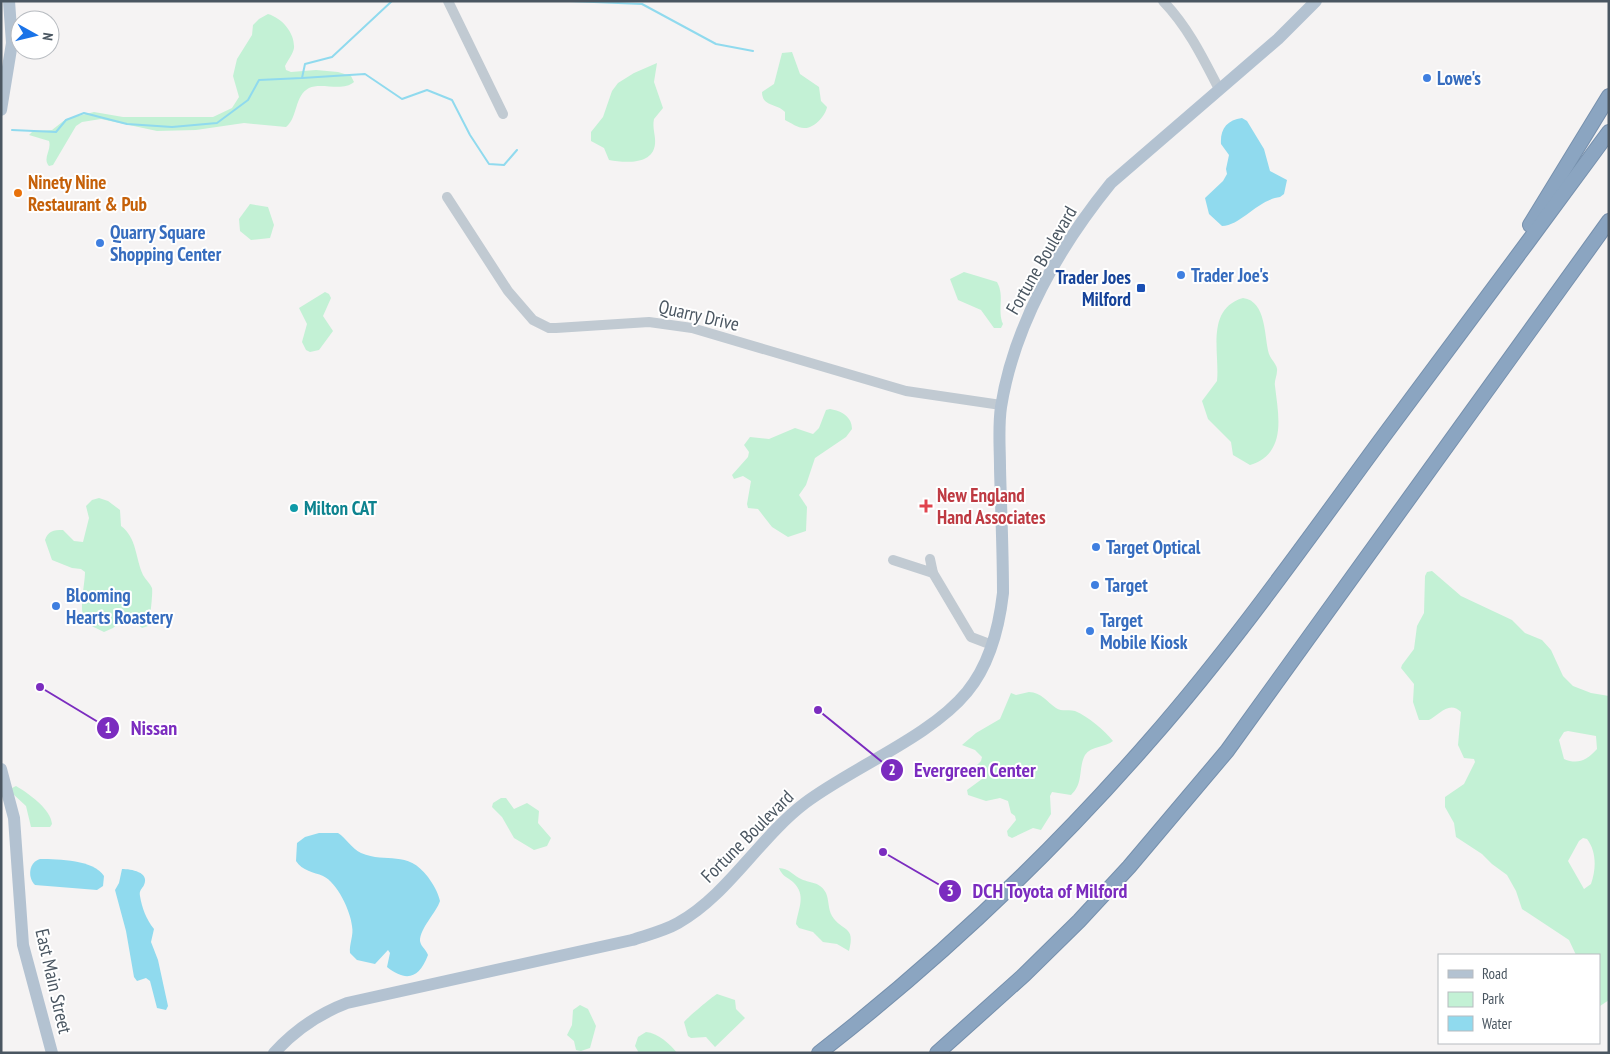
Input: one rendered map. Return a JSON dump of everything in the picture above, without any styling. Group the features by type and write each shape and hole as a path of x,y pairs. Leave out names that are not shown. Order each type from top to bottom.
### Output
{"highway":[{"path":"1475,313 1609,96"},
{"path":"819,1053 947,947 992,905 1104,791 1154,736 1270,590 1609,132"},
{"path":"937,1053 1024,975 1079,921 1129,867 1227,751 1609,221"}],"main road":[{"path":"1,110 12,43 9,1"},
{"name":"Fortune Boulevard","path":"274,1053 305,1025 331,1009 348,1003 632,940 677,923 697,910 715,894 767,837 803,805 826,788 934,722 968,692 981,671 1001,616 1003,593 1001,406 1016,347 1027,318 1052,270 1096,202 1111,184 1136,160 1278,39 1316,1"},
{"name":"East Main Street","path":"1,770 14,818 23,945 52,1053"}],"street":[{"path":"448,1 503,114"},
{"path":"1163,1 1198,48 1219,90"},
{"name":"Quarry Drive","path":"447,197 508,290 533,320 542,325 556,328 661,322 692,328 906,391 1001,406"},
{"path":"930,559 932,573 970,637 992,645"},
{"path":"893,560 932,573"}],"green space":[{"path":"268,14 278,19 287,27 294,42 292,55 285,66 286,70 291,72 316,70 338,72 351,76 354,82 338,87 314,86 309,88 298,101 293,118 286,127 244,123 196,130 157,131 101,119 82,122 76,126 53,165 49,166 46,160 49,141 29,135 33,131 52,130 66,119 94,112 123,117 213,117 232,108 239,97 233,76 237,59 252,35 253,25"},
{"path":"792,52 800,74 819,87 821,101 827,107 819,121 808,128 799,127 785,120 785,112 767,103 763,97 762,92 774,84 782,53"},
{"path":"657,63 654,82 663,108 654,119 655,144 653,151 649,156 637,161 609,160 604,148 591,141 591,132 603,117 612,91 618,83 634,73"},
{"path":"250,204 268,207 274,225 270,238 251,240 240,231 239,219"},
{"path":"964,272 997,282 1000,292 1001,319 1003,324 1001,328 994,328 981,310 958,300 950,279"},
{"path":"325,292 331,298 323,316 333,331 319,350 310,352 306,350 302,342 307,324 299,308"},
{"path":"1243,298 1251,301 1260,313 1269,354 1277,369 1275,384 1278,431 1275,442 1270,452 1262,459 1250,465 1233,455 1231,442 1208,419 1202,401 1217,381 1217,333 1219,322 1223,312 1231,304"},
{"path":"830,409 846,415 852,425 852,429 846,437 815,458 806,485 799,495 807,507 806,531 788,537 772,527 758,509 748,508 751,481 743,476 734,479 732,475 748,457 749,452 744,445 750,437 769,439 795,428 813,434 819,428 826,410"},
{"path":"99,498 108,501 120,510 121,526 133,542 140,568 152,588 148,626 142,628 127,615 113,628 104,632 91,625 82,613 85,572 52,560 45,540 49,533 63,530 74,541 83,542 89,518 86,506 92,500"},
{"path":"1432,571 1461,596 1512,620 1525,633 1542,640 1551,650 1563,676 1573,686 1591,693 1609,696 1609,1000 1600,1006 1600,954 1576,954 1569,940 1522,909 1516,891 1507,875 1482,854 1456,837 1454,823 1445,807 1445,797 1464,784 1475,762 1474,759 1464,758 1458,745 1461,712 1452,707 1429,720 1419,720 1413,702 1414,684 1401,668 1414,649 1417,626 1424,613 1425,576 1427,572","holes":["1564,732 1596,736 1597,749 1590,756 1574,762 1564,759 1559,740","1583,838 1587,839 1593,850 1595,861 1591,884 1584,889 1568,861 1579,841"]},
{"path":"1029,692 1040,695 1058,709 1073,710 1086,717 1113,741 1091,750 1085,755 1078,786 1071,795 1052,792 1050,796 1051,814 1041,830 1033,828 1012,838 1008,836 1007,831 1016,820 1015,816 1011,813 1008,801 1000,798 986,801 968,795 967,790 982,779 974,768 981,761 982,757 975,750 962,745 976,733 1000,719 1011,693 1016,695"},
{"path":"16,786 32,797 48,813 52,824 50,827 31,827 26,806 12,793 12,788"},
{"path":"501,798 506,798 514,809 527,803 539,811 538,823 551,838 547,846 534,850 514,838 502,817 492,807 493,803"},
{"path":"779,868 788,870 799,878 821,886 824,889 832,916 847,930 851,937 849,951 837,944 823,942 813,932 799,928 796,924 801,897 800,892 793,882 783,875"},
{"path":"717,994 735,1000 736,1009 745,1018 715,1047 706,1037 691,1038 688,1036 684,1022"},
{"path":"580,1005 588,1009 596,1026 590,1048 581,1051 576,1050 574,1041 567,1035 572,1025 573,1010"},
{"path":"646,1032 655,1034 677,1053 639,1053 635,1046 638,1037"}],"water":[{"path":"1242,118 1247,121 1264,149 1270,171 1287,180 1284,194 1280,197 1264,203 1229,225 1222,226 1209,214 1205,198 1223,181 1227,174 1226,169 1229,155 1221,144 1223,130 1228,123"},
{"path":"319,833 338,833 354,848 370,856 404,860 412,863 420,868 430,880 437,891 440,901 421,936 420,941 428,955 416,973 411,976 400,975 387,967 390,953 388,950 375,964 357,960 350,953 351,920 338,891 328,879 305,869 296,861 297,843 305,837"},
{"path":"40,859 57,859 92,867 104,876 103,886 97,890 35,885 32,882 30,870 33,863"},
{"path":"122,869 139,872 144,877 145,881 140,891 140,896 145,913 154,929 151,942 158,960 168,1006 166,1010 157,1008 150,981 146,978 137,981 134,977 126,931 115,890 119,883"}],"waterway":[{"path":"12,130 56,132 66,120 84,113 127,124 172,127 217,123 248,100 259,80 302,78 305,64 332,57 392,1"},
{"path":"570,1 642,4 716,44 753,51"},
{"path":"302,78 365,74 402,99 427,90 452,100 470,135 489,164 504,165 517,150"}],"place":[{"name":"Lowe's","path":"1427,78"},
{"name":"Ninety Nine Restaurant & Pub","path":"18,193"},
{"name":"Quarry Square Shopping Center","path":"100,243"},
{"name":"Trader Joe's","path":"1181,275"},
{"name":"Trader Joes Milford","path":"1141,288"},
{"name":"New England Hand Associates","path":"926,506"},
{"name":"Milton CAT","path":"294,508"},
{"name":"Target Optical","path":"1096,547"},
{"name":"Target","path":"1095,585"},
{"name":"Blooming Hearts Roastery","path":"56,606"},
{"name":"Target Mobile Kiosk","path":"1090,631"},
{"name":"Nissan","path":"40,687"},
{"name":"Evergreen Center","path":"818,710"},
{"name":"DCH Toyota of Milford","path":"883,852"}]}
